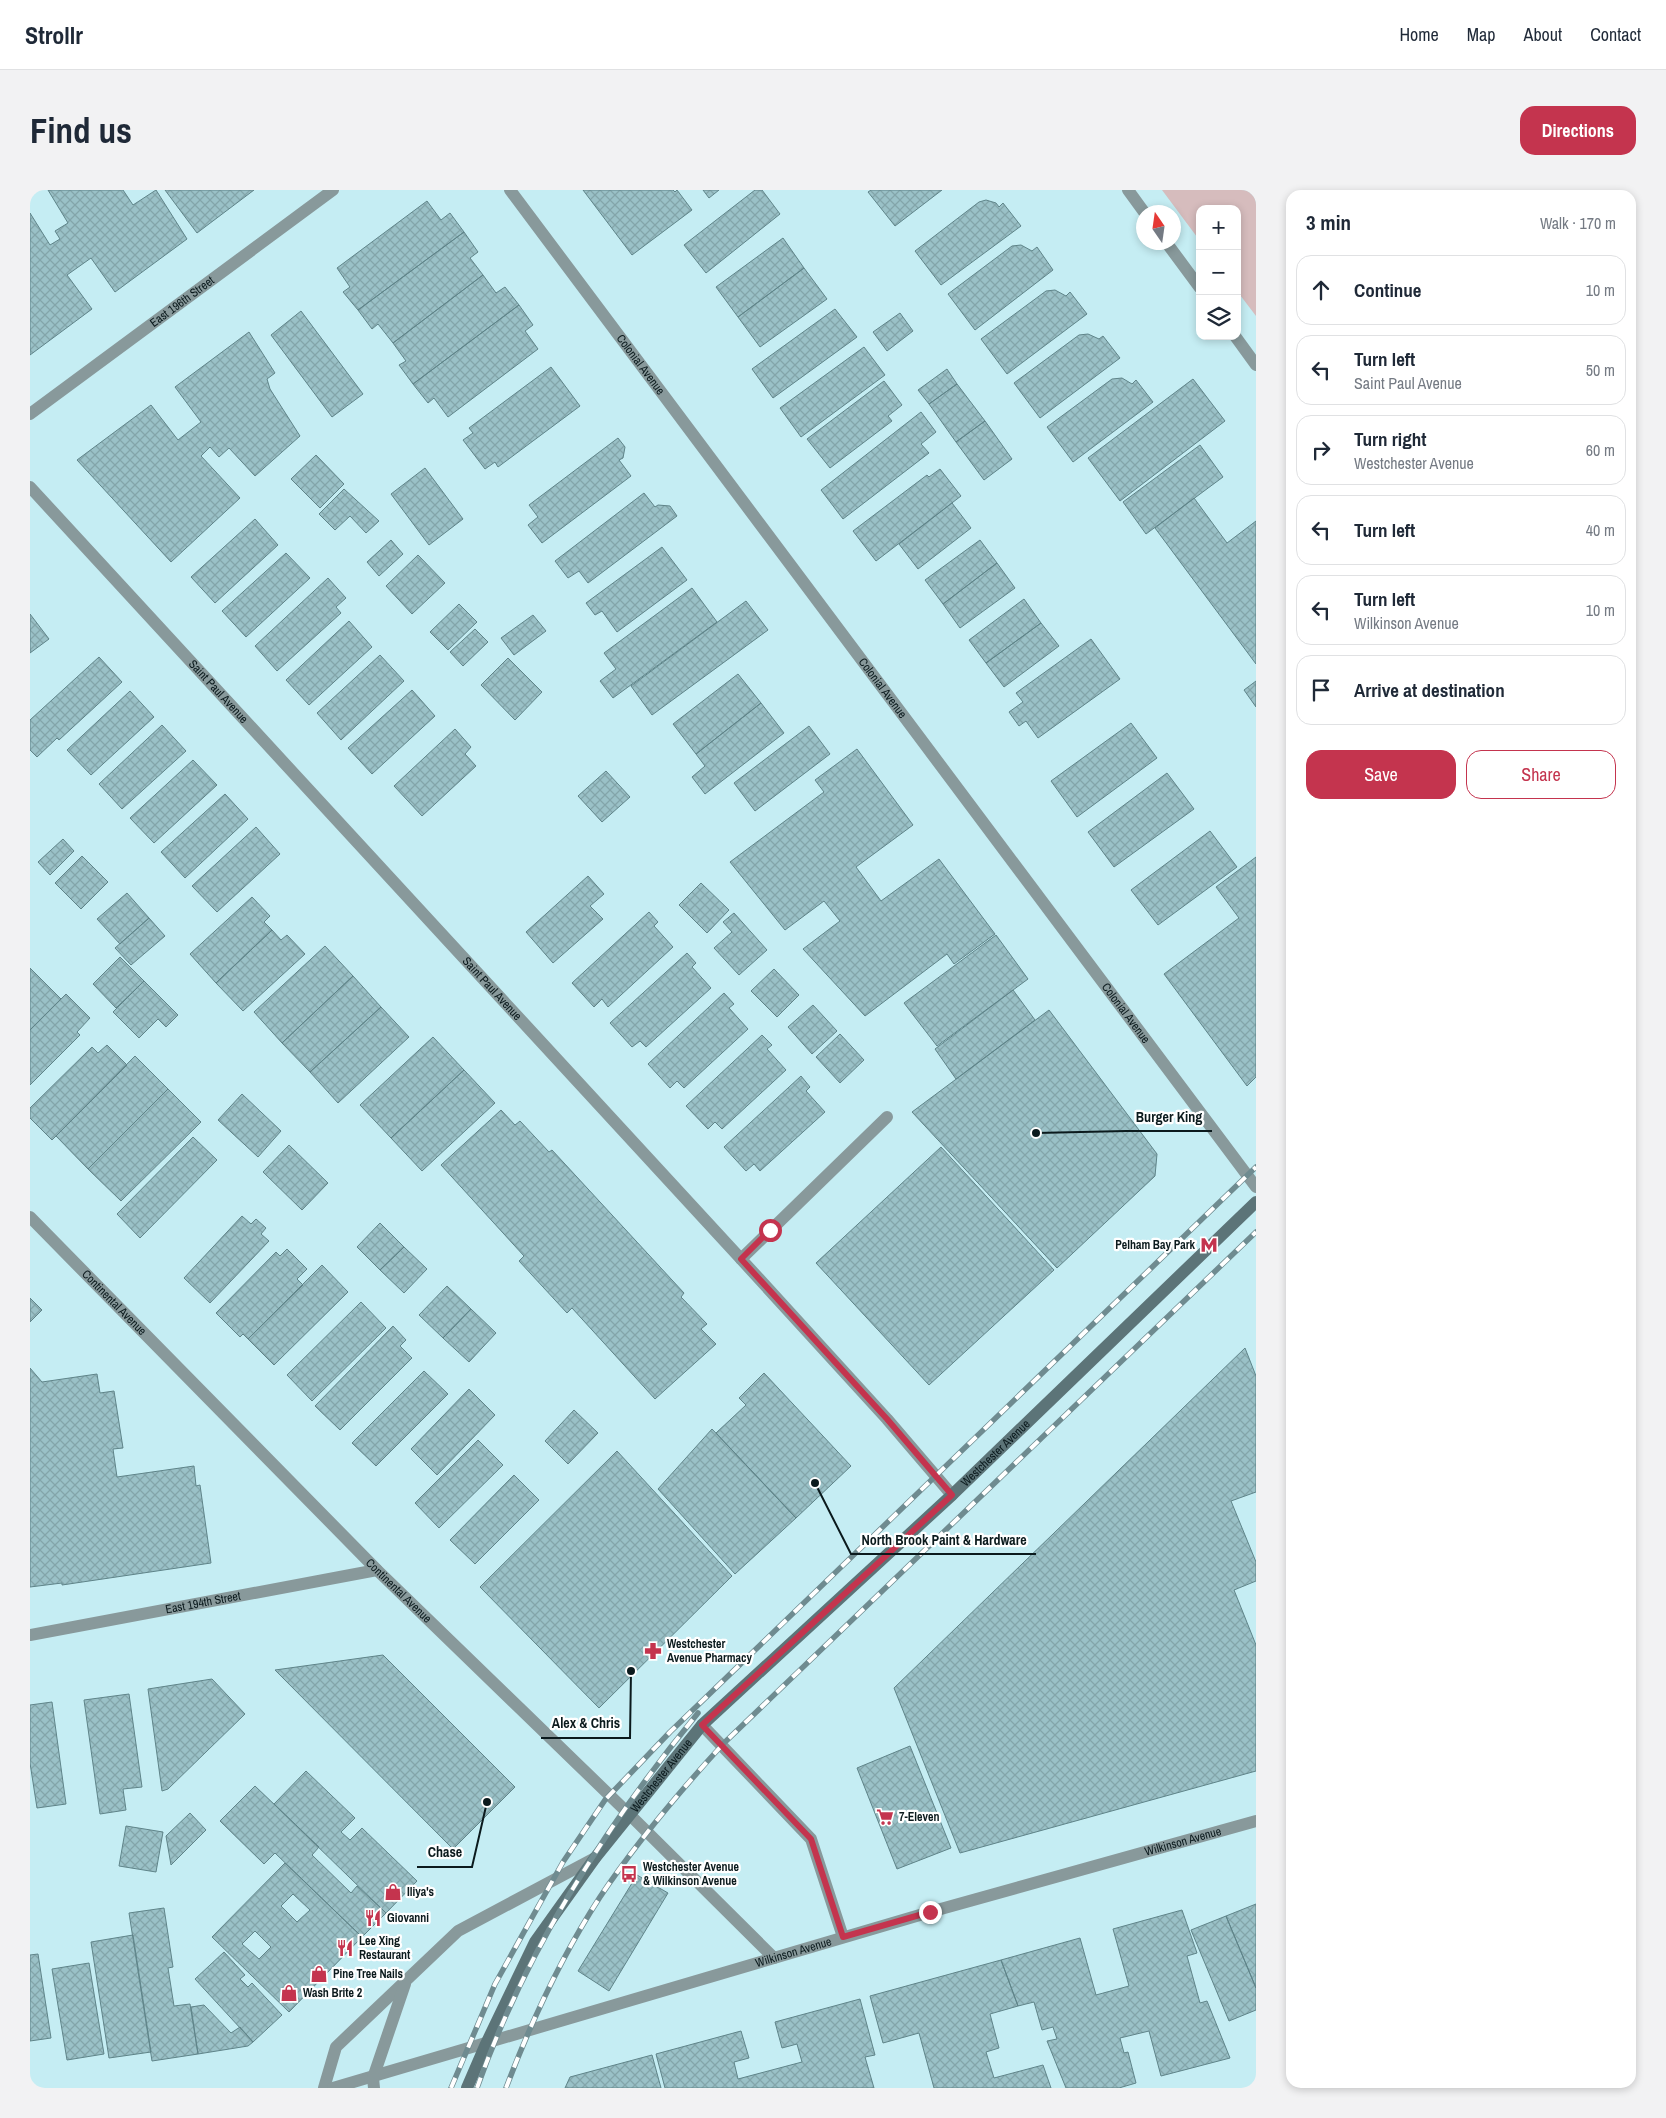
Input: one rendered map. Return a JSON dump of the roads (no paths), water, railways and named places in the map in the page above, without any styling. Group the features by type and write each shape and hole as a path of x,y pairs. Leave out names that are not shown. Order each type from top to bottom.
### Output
{"main road":[{"name":"Westchester Avenue","path":"467,2088 535,1942 595,1858 702,1725 952,1495 1256,1202"}],"street":[{"name":"East 196th Street","path":"30,414 333,190"},
{"name":"Colonial Avenue","path":"510,190 1256,1186"},
{"path":"1128,190 1139,205"},
{"path":"1172,250 1196,283"},
{"path":"1238,340 1256,365"},
{"name":"Saint Paul Avenue","path":"30,487 741,1259 887,1419 952,1495"},
{"path":"741,1259 887,1117"},
{"name":"Continental Avenue","path":"30,1217 377,1570 774,1958"},
{"name":"East 194th Street","path":"30,1635 377,1570"},
{"path":"702,1725 811,1839 843,1937"},
{"name":"Wilkinson Avenue","path":"334,2088 374,2083 486,2044 843,1937 1256,1822"},
{"name":"Westchester Avenue","path":"324,2088 336,2047 458,1931 595,1858"},
{"name":"Westchester Avenue","path":"374,2083 406,1981"}],"railway":[{"path":"451,2088 495,1984 563,1862 605,1800 670,1732 1256,1167"},
{"path":"506,2088 548,1990 572,1943 600,1897 628,1857 691,1780 724,1743 1256,1232"},
{"path":"477,2088 519,1988 571,1891 632,1799 698,1713"}],"place":[{"name":"Burger King","path":"1036,1133"},
{"name":"Pelham Bay Park","path":"1209,1245"},
{"name":"North Brook Paint & Hardware","path":"815,1483"},
{"name":"Westchester Avenue Pharmacy","path":"653,1651"},
{"name":"Alex & Chris","path":"631,1671"},
{"name":"Chase","path":"487,1802"},
{"name":"7-Eleven","path":"885,1817"},
{"name":"Westchester Avenue & Wilkinson Avenue","path":"629,1874"},
{"name":"Iliya's","path":"393,1892"},
{"name":"Giovanni","path":"373,1918"},
{"name":"Lee Xing Restaurant","path":"345,1948"},
{"name":"Pine Tree Nails","path":"319,1974"},
{"name":"Wash Brite 2","path":"289,1993"}]}
